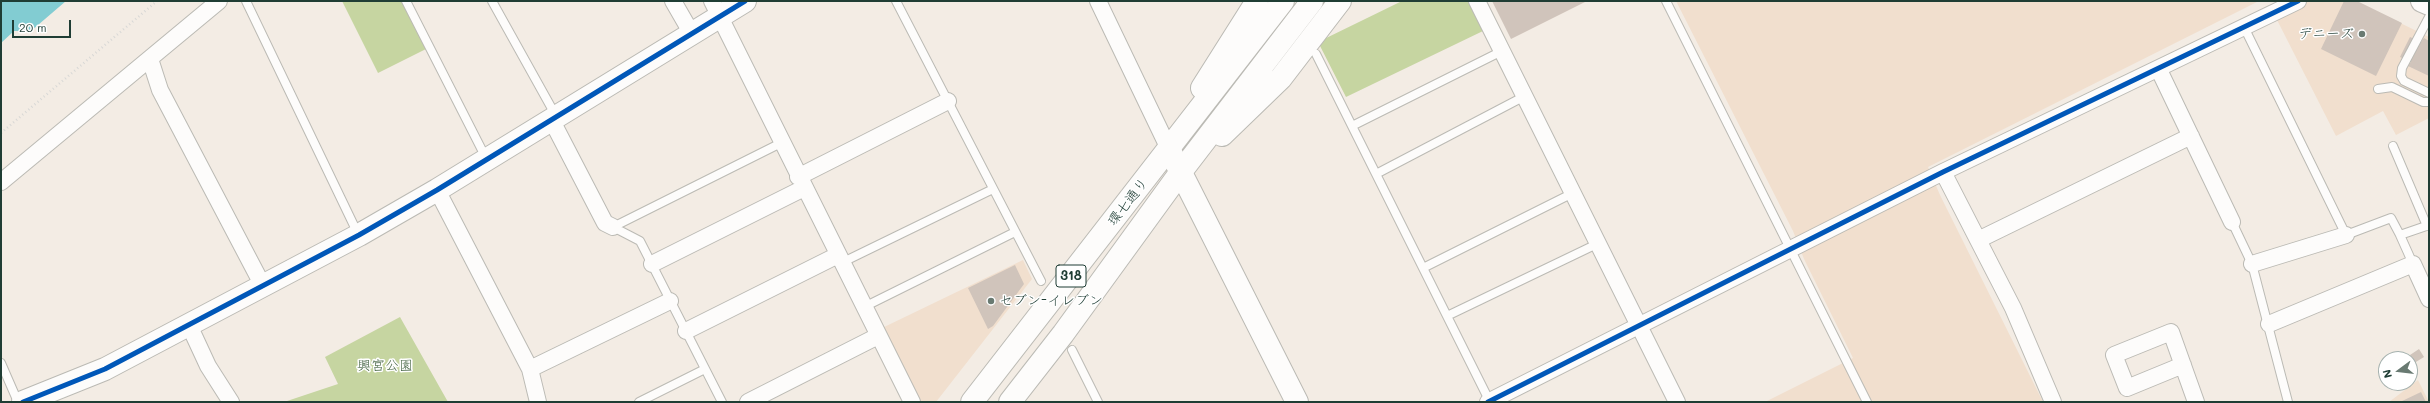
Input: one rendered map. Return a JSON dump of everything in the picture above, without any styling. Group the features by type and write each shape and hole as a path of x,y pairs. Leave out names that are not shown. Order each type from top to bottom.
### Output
{"main road":[{"path":"23,402 105,369 359,235 437,190 486,158 692,34 715,9 745,1"},
{"path":"1257,1 1208,75 1169,149 1297,402"},
{"name":"環七通り","path":"972,402 1283,1"},
{"name":"環七通り","path":"1010,402 1063,334 1180,172 1312,1"},
{"path":"1180,172 1241,118 1281,78 1340,1"},
{"path":"2422,1 2429,4"}],"street":[{"path":"1,182 219,1"},
{"path":"673,1 692,34"},
{"path":"1098,1 1169,149"},
{"path":"1477,1 1677,402"},
{"path":"1490,402 1944,172 2159,70 2298,1"},
{"path":"715,9 912,402"},
{"path":"150,58 160,90 263,286"},
{"path":"2159,70 2232,222"},
{"path":"652,264 948,101"},
{"path":"554,117 605,222 613,227"},
{"path":"1978,240 2190,136"},
{"path":"1944,172 2013,308 2053,402"},
{"path":"437,190 530,369 538,402"},
{"path":"2252,264 2346,235"},
{"path":"686,331 840,259"},
{"path":"2269,324 2413,264 2429,299"},
{"path":"530,369 670,301"},
{"path":"189,325 208,366 231,402"},
{"path":"748,402 878,336"},
{"path":"2183,365 2196,402"}],"lane":[{"path":"246,1 359,235"},
{"path":"406,1 486,158"},
{"path":"492,1 554,117"},
{"path":"896,1 1041,280"},
{"path":"1666,1 1867,402"},
{"path":"2429,17 2402,68 2401,76 2404,81 2429,93"},
{"path":"2244,27 2346,235 2391,218 2413,264"},
{"path":"1352,126 1502,51"},
{"path":"1316,54 1490,402"},
{"path":"2378,89 2392,86 2423,102 2429,102"},
{"path":"1376,174 1525,96"},
{"path":"613,227 781,143"},
{"path":"2393,146 2428,226 2400,235"},
{"path":"840,259 993,189"},
{"path":"1423,268 1573,193"},
{"path":"2232,222 2252,264 2269,324 2288,402"},
{"path":"613,227 640,241 722,402"},
{"path":"864,307 1015,232"},
{"path":"1447,316 1598,243"},
{"path":"1072,350 1098,402"},
{"path":"1,362 18,402"},
{"path":"639,402 705,369"}],"path":[{"path":"1,133 156,1"}],"shaded area":[{"path":"1676,1 2259,1 1928,167 1940,195 2043,402 1765,402 1853,358 1804,259 1793,231"},
{"path":"2306,1 2355,1 2429,37 2429,118 2396,135 2383,111 2336,136 2275,16"},
{"path":"1023,260 1032,279 936,402 915,402 880,329"},
{"path":"2418,380 2429,402 2389,402 2404,391 2418,391"}],"green space":[{"path":"342,1 402,1 426,49 378,73"},
{"path":"1402,1 1469,1 1483,31 1346,97 1318,42"},
{"name":"興宮公園","path":"400,317 448,402 284,402 338,384 325,357"}],"water":[{"path":"1,1 66,1 31,31 14,31 1,43"}],"building":[{"path":"1492,1 1587,1 1511,39"},
{"path":"2344,1 2357,1 2402,23 2376,76 2321,49"},
{"path":"2410,37 2421,42 2424,38 2429,41 2429,76 2408,66 2411,62 2400,57"},
{"path":"1015,265 1024,284 993,326 988,329 968,288"},
{"path":"2419,349 2424,357 2418,361 2418,351 2416,351"},
{"path":"2421,392 2426,402 2400,402"}],"cycle path":[{"path":"23,402 105,369 359,235 437,190 745,1"},
{"path":"1488,402 1943,172 2298,1"}],"place":[{"name":"デニーズ","path":"2362,34"},
{"name":"セブン-イレブン","path":"991,301"}]}
